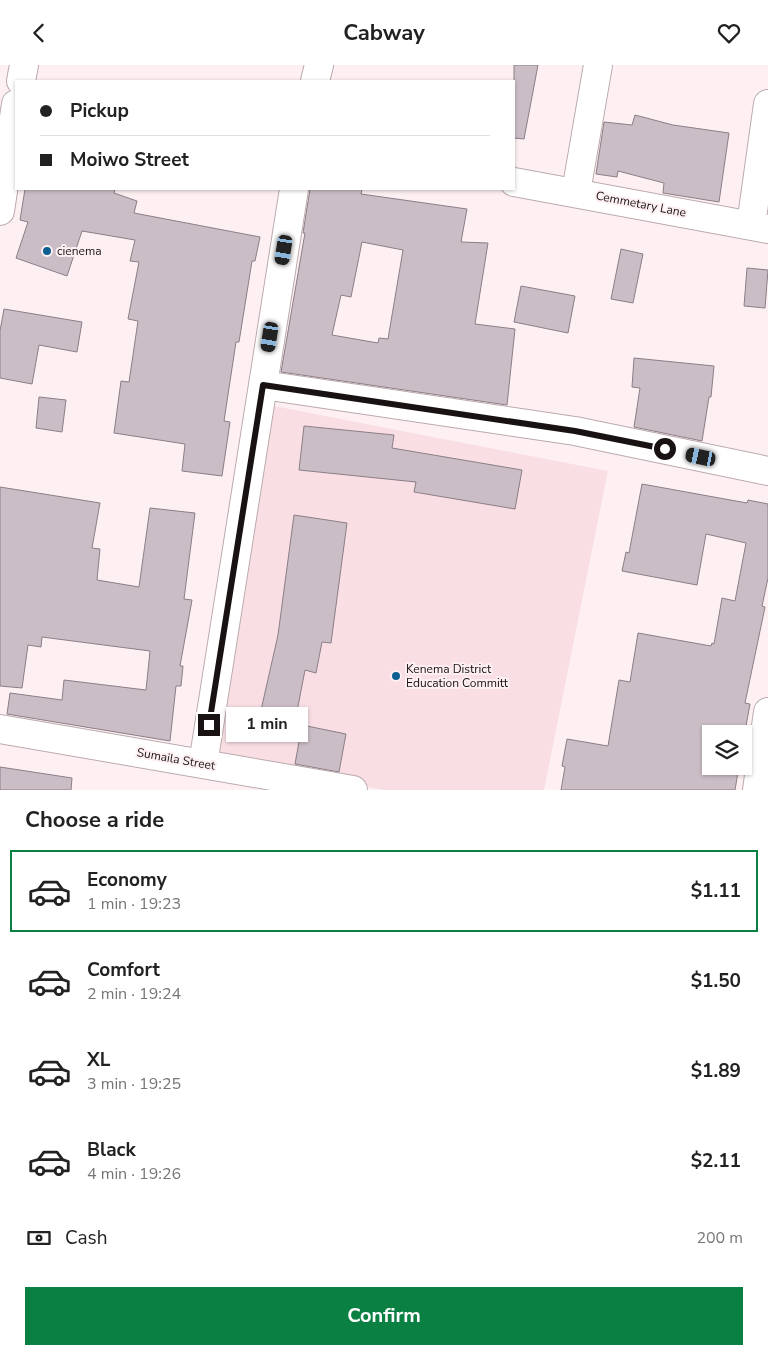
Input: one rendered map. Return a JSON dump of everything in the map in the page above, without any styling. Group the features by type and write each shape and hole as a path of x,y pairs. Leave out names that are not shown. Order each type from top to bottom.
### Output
{"street":[{"path":"20,80 24,65"},
{"path":"315,80 319,65"},
{"path":"576,192 598,65"},
{"path":"0,99 15,103"},
{"path":"760,227 768,104"},
{"path":"0,211 15,110"},
{"name":"Cemmetary Lane","path":"515,182 760,227"},
{"path":"203,764 294,190"},
{"path":"263,385 575,431 768,471"},
{"path":"757,790 768,712"},
{"name":"Sumaila Street","path":"0,729 353,790"}],"shaded area":[{"name":"Kenema District Education Committ","path":"269,405 608,471 544,790 385,790 211,759"}],"building":[{"path":"514,65 538,65 524,139 515,138"},
{"path":"635,115 673,125 729,133 719,202 663,193 664,183 618,171 617,177 596,174 604,122 632,125"},
{"path":"25,190 115,190 114,193 137,201 134,213 260,237 255,261 252,261 239,342 236,342 224,421 230,422 222,476 182,471 185,444 114,433 121,381 129,382 138,321 128,319 139,262 130,261 135,240 82,231 67,276 16,258 28,222 20,220"},
{"path":"310,190 362,190 361,194 467,209 461,242 488,243 475,324 515,329 507,405 281,372 305,233 303,233","holes":["362,242 403,250 388,339 379,338 378,343 332,335 341,295 351,297"]},
{"path":"621,249 643,254 633,303 611,299"},
{"path":"747,268 768,270 765,308 744,306"},
{"path":"521,286 575,296 568,333 514,322"},
{"path":"4,309 82,322 77,352 39,345 32,384 0,378 0,331"},
{"path":"634,358 714,366 711,397 709,397 702,441 634,427 640,388 632,387"},
{"path":"39,397 66,400 62,432 36,428"},
{"path":"304,426 394,435 392,448 522,470 515,509 414,492 416,482 299,470"},
{"path":"642,484 747,503 748,500 768,504 768,578 762,606 765,607 745,703 750,704 746,725 702,725 702,775 738,775 735,790 561,790 565,767 562,766 567,739 608,746 619,680 630,682 638,633 711,646 712,643 714,644 722,598 735,601 746,543 706,534 697,585 622,571 626,552 629,553"},
{"path":"0,487 100,503 92,548 100,549 97,580 139,587 150,508 195,513 184,599 192,600 180,666 183,666 181,686 176,686 170,741 7,714 10,693 62,700 64,680 146,690 150,651 42,637 41,647 28,645 22,688 0,686"},
{"path":"294,515 347,523 331,643 322,642 316,673 305,670 294,727 259,719 278,635"},
{"path":"302,725 346,734 339,772 295,764"},
{"path":"0,767 72,778 71,790 0,790"}],"place":[{"name":"cienema","path":"47,251"},
{"name":"Kenema District Education Committ","path":"396,676"}],"route":[{"path":"209,725 263,385 575,431 665,449"}]}
